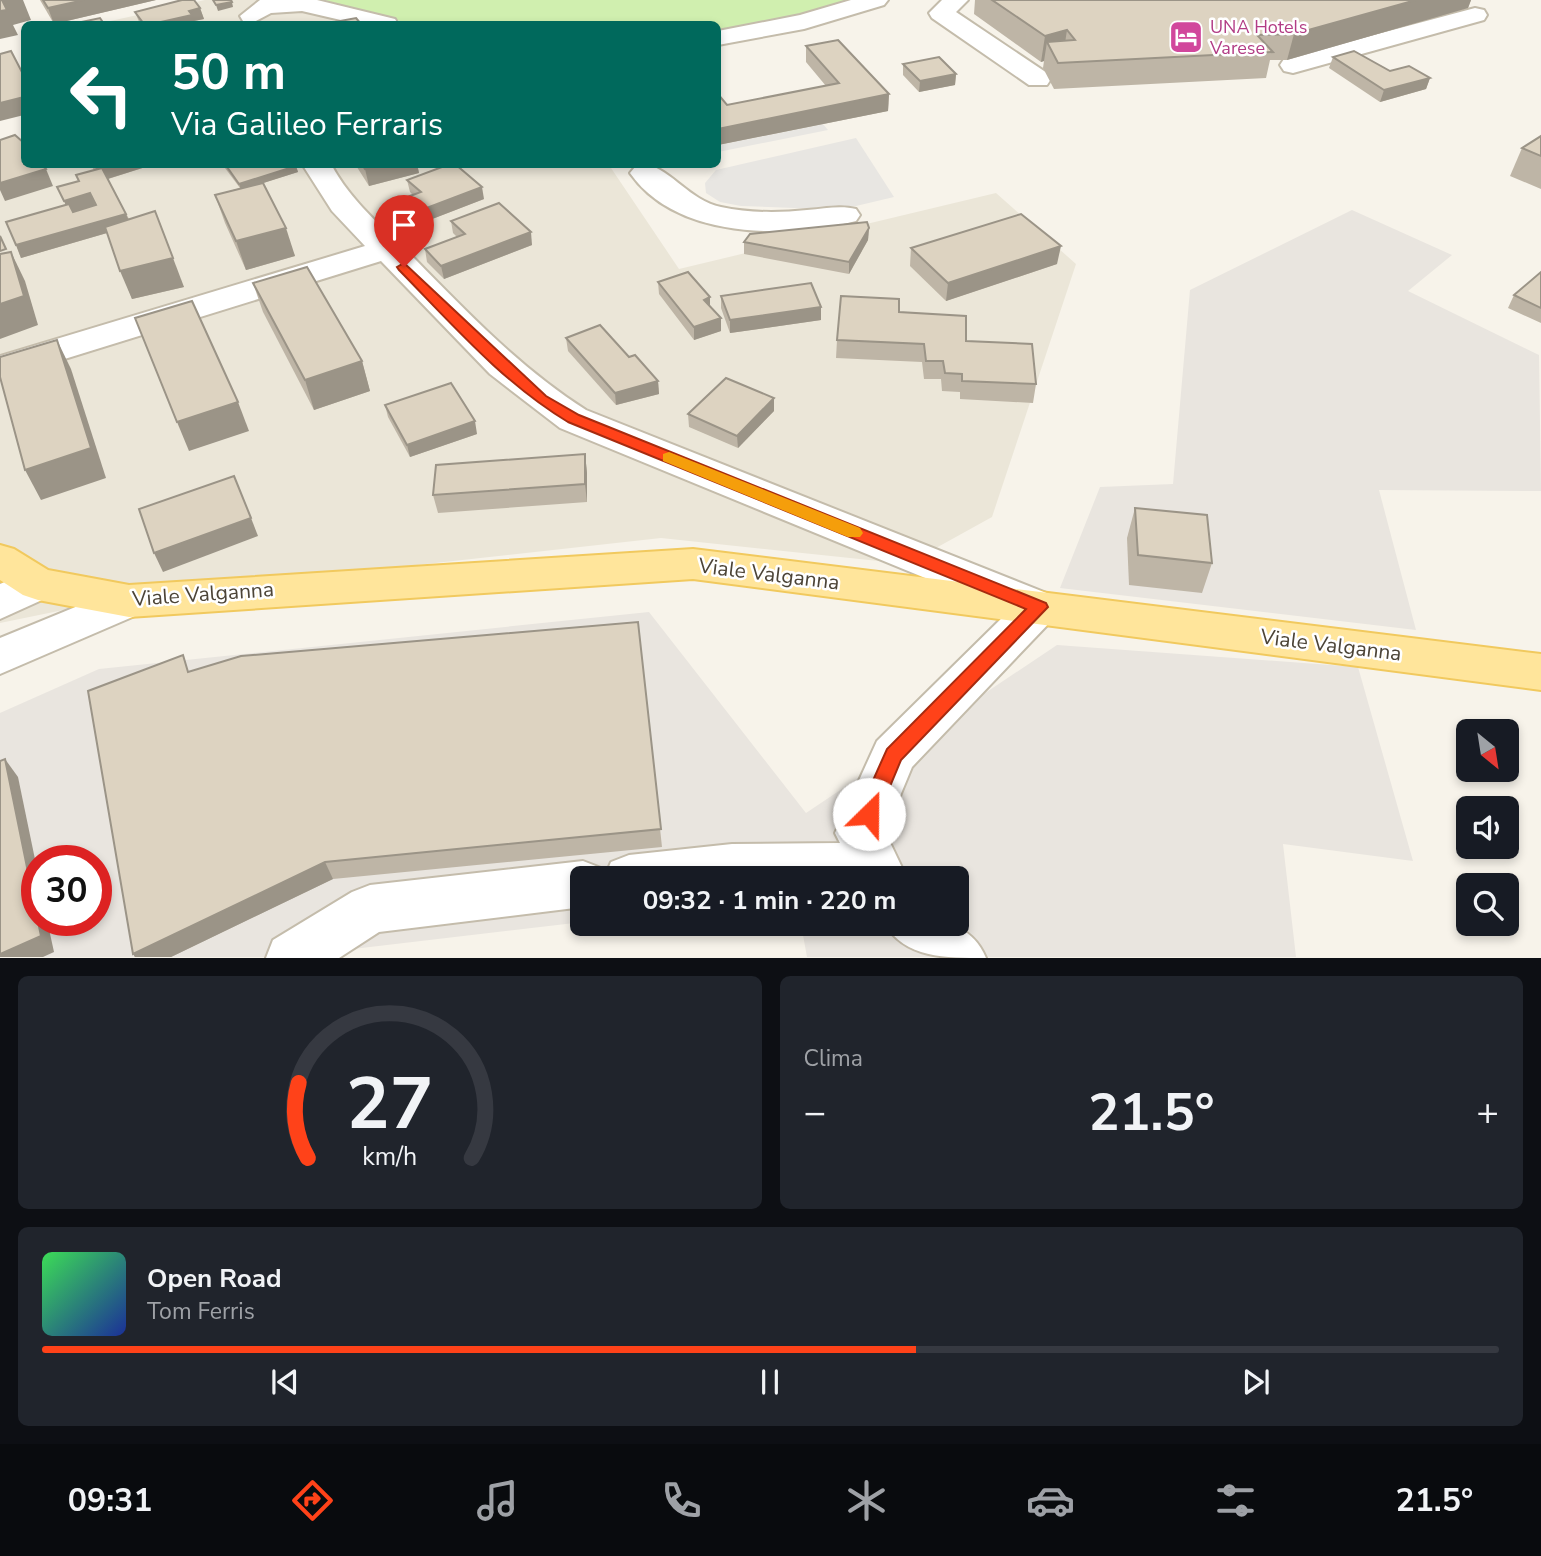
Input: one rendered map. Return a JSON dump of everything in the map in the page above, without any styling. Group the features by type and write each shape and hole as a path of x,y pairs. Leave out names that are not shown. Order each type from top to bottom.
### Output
{"main road":[{"name":"Viale Valganna","path":"0,560 38,584 129,601 693,564 1541,672"}],"street":[{"path":"721,37 804,22 876,0"},
{"path":"251,13 265,6 294,2 373,21"},
{"path":"952,2 941,13 1036,72"},
{"path":"1293,65 1475,15"},
{"path":"318,168 337,202 483,347 541,399 573,419 1039,607 894,755 860,833 876,866"},
{"path":"645,173 684,204 719,216 818,220 845,215"},
{"path":"0,368 387,249"},
{"path":"0,603 38,584"},
{"path":"0,657 129,601"},
{"path":"292,957 370,909 570,886"},
{"path":"929,936 960,957"}],"shaded area":[{"path":"205,0 261,0 347,21 110,21"},
{"path":"823,124 828,130 721,151 721,144"},
{"path":"856,138 894,197 856,206 820,209 741,206 720,202 706,193 705,183 716,170"},
{"path":"21,143 21,168 611,168 679,269 996,193 1076,264 992,517 907,564 661,538 127,597 0,623 0,148"},
{"path":"1352,210 1452,255 1408,291 1539,355 1541,491 1379,490 1416,630 1060,588 1100,487 1173,484 1190,290"},
{"path":"649,612 806,813 1057,645 1358,667 1413,861 1283,844 1296,957 807,957 803,936 969,936 969,866 570,866 570,924 336,951 326,957 0,957 0,713 99,669"}],"green space":[{"path":"324,0 855,0 799,16 721,31 721,21 400,21"}],"building":[{"path":"2,0 7,10 0,11"},
{"path":"43,0 84,0 48,8"},
{"path":"182,0 194,0 200,8 189,11 192,15 165,21 142,21 135,12"},
{"path":"213,0 231,0 232,2 216,5"},
{"path":"992,0 1416,0 1294,34 1257,35 1273,52 1058,63 1047,42 1075,40 1067,30 1045,36"},
{"path":"838,40 889,94 721,128 721,98 727,105 839,83 806,46"},
{"path":"11,51 21,70 21,98 0,103 0,54"},
{"path":"1354,51 1390,71 1409,66 1430,78 1384,90 1333,57"},
{"path":"939,57 956,74 920,81 903,64"},
{"path":"15,135 21,140 21,168 46,169 0,183 0,140"},
{"path":"1541,136 1541,156 1522,148"},
{"path":"102,168 126,214 16,245 6,222 69,204 73,212 96,205 90,193 64,201 57,187 79,181 76,175"},
{"path":"228,168 290,168 239,184"},
{"path":"439,168 460,168 482,187 424,209 410,196 421,192 407,180"},
{"path":"263,183 286,228 236,241 215,195"},
{"path":"499,203 531,232 441,266 425,249 465,234 451,221"},
{"path":"155,211 173,258 120,271 105,227"},
{"path":"1021,214 1061,246 948,283 911,248"},
{"path":"867,222 869,228 849,262 744,242 750,234"},
{"path":"0,236 6,249 0,251"},
{"path":"11,252 24,296 0,304 0,254"},
{"path":"307,267 362,361 305,380 253,283"},
{"path":"688,272 710,297 704,300 721,318 694,327 658,282"},
{"path":"1541,272 1541,308 1514,295"},
{"path":"811,283 821,307 730,320 721,296"},
{"path":"841,296 899,299 899,312 966,316 966,341 1032,344 1036,384 962,381 962,374 945,373 943,361 926,361 924,344 837,340"},
{"path":"192,301 238,402 177,422 135,318"},
{"path":"600,325 629,357 635,355 658,381 615,393 566,338"},
{"path":"57,340 91,448 25,470 0,377 0,357"},
{"path":"726,378 774,398 737,436 688,414"},
{"path":"451,383 475,421 407,445 385,405"},
{"path":"585,454 585,484 433,495 436,465"},
{"path":"234,476 251,518 154,553 139,509"},
{"path":"1135,508 1207,515 1212,563 1138,555"},
{"path":"638,622 661,829 325,862 133,954 88,691 183,655 188,672 241,656"},
{"path":"5,759 22,845 21,936 41,936 0,954 0,761"}],"slow traffic":[{"path":"669,457 854,533"}],"place":[{"name":"UNA Hotels Varese","path":"1186,37"}],"route":[{"path":"404,267 473,338 541,399 573,419 1039,607 894,755 869,814"}]}
